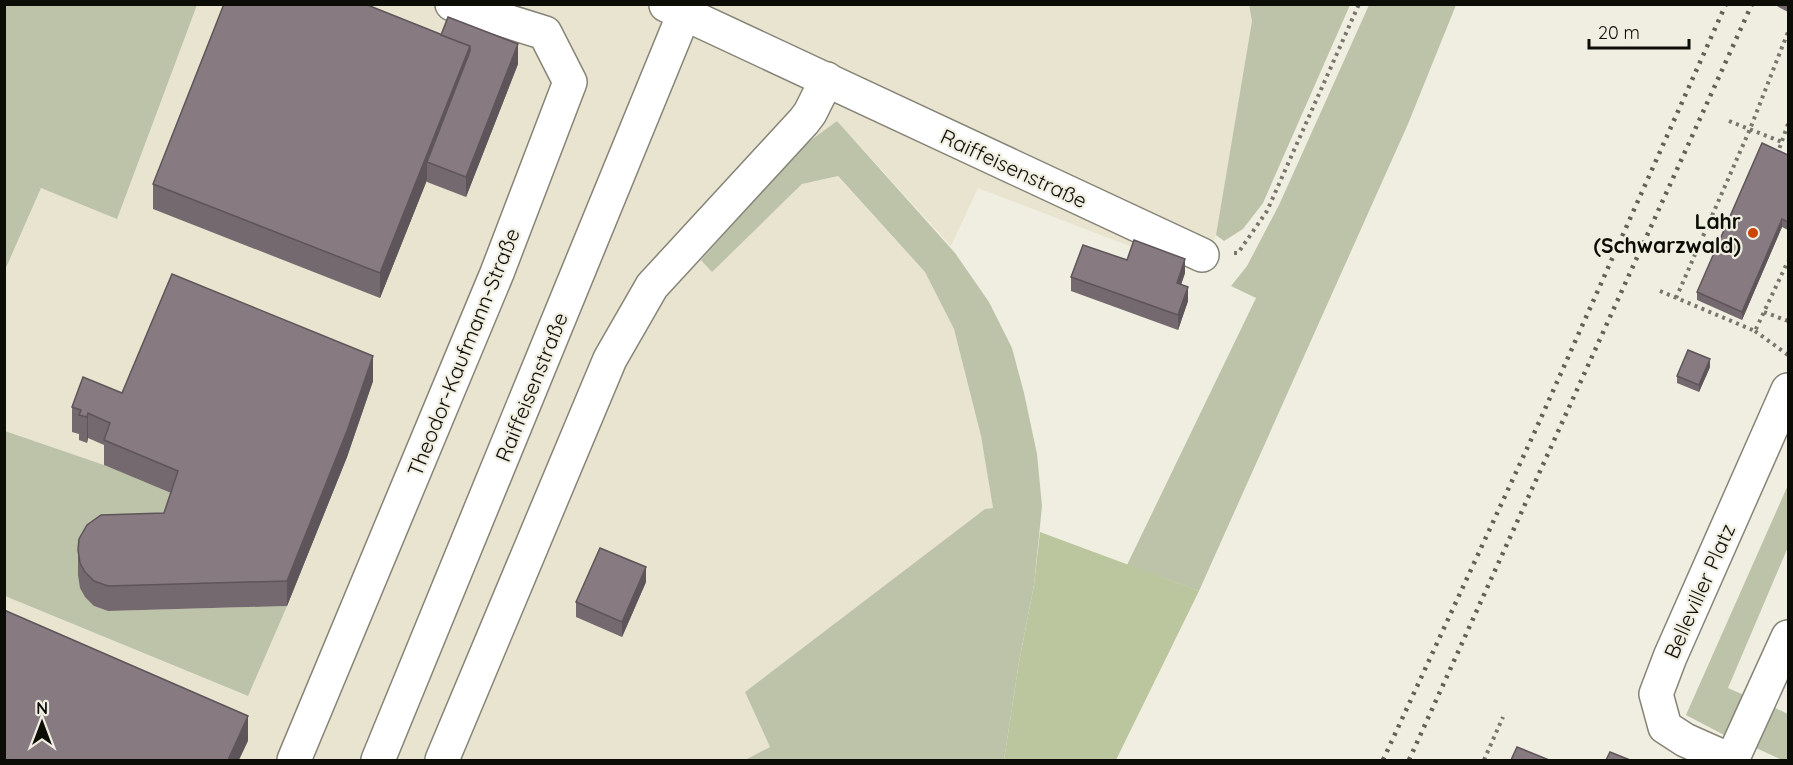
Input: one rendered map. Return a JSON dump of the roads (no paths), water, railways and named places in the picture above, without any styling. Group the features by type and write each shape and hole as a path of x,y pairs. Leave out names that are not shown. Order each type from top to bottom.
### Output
{"street":[{"name":"Theodor-Kaufmann-Straße","path":"294,760 497,273 570,82 544,33 452,4"},
{"name":"Raiffeisenstraße","path":"378,760 679,7 1202,255"},
{"path":"442,760 610,359 652,286 804,121 827,79"},
{"name":"Belleviller Platz","path":"1788,390 1656,694 1665,727 1685,740 1731,760 1788,637"}],"railway":[{"path":"1383,760 1536,429 1726,4"},
{"path":"1409,760 1752,4"}],"place":[{"name":"Lahr (Schwarzwald)","path":"1753,233"}]}
